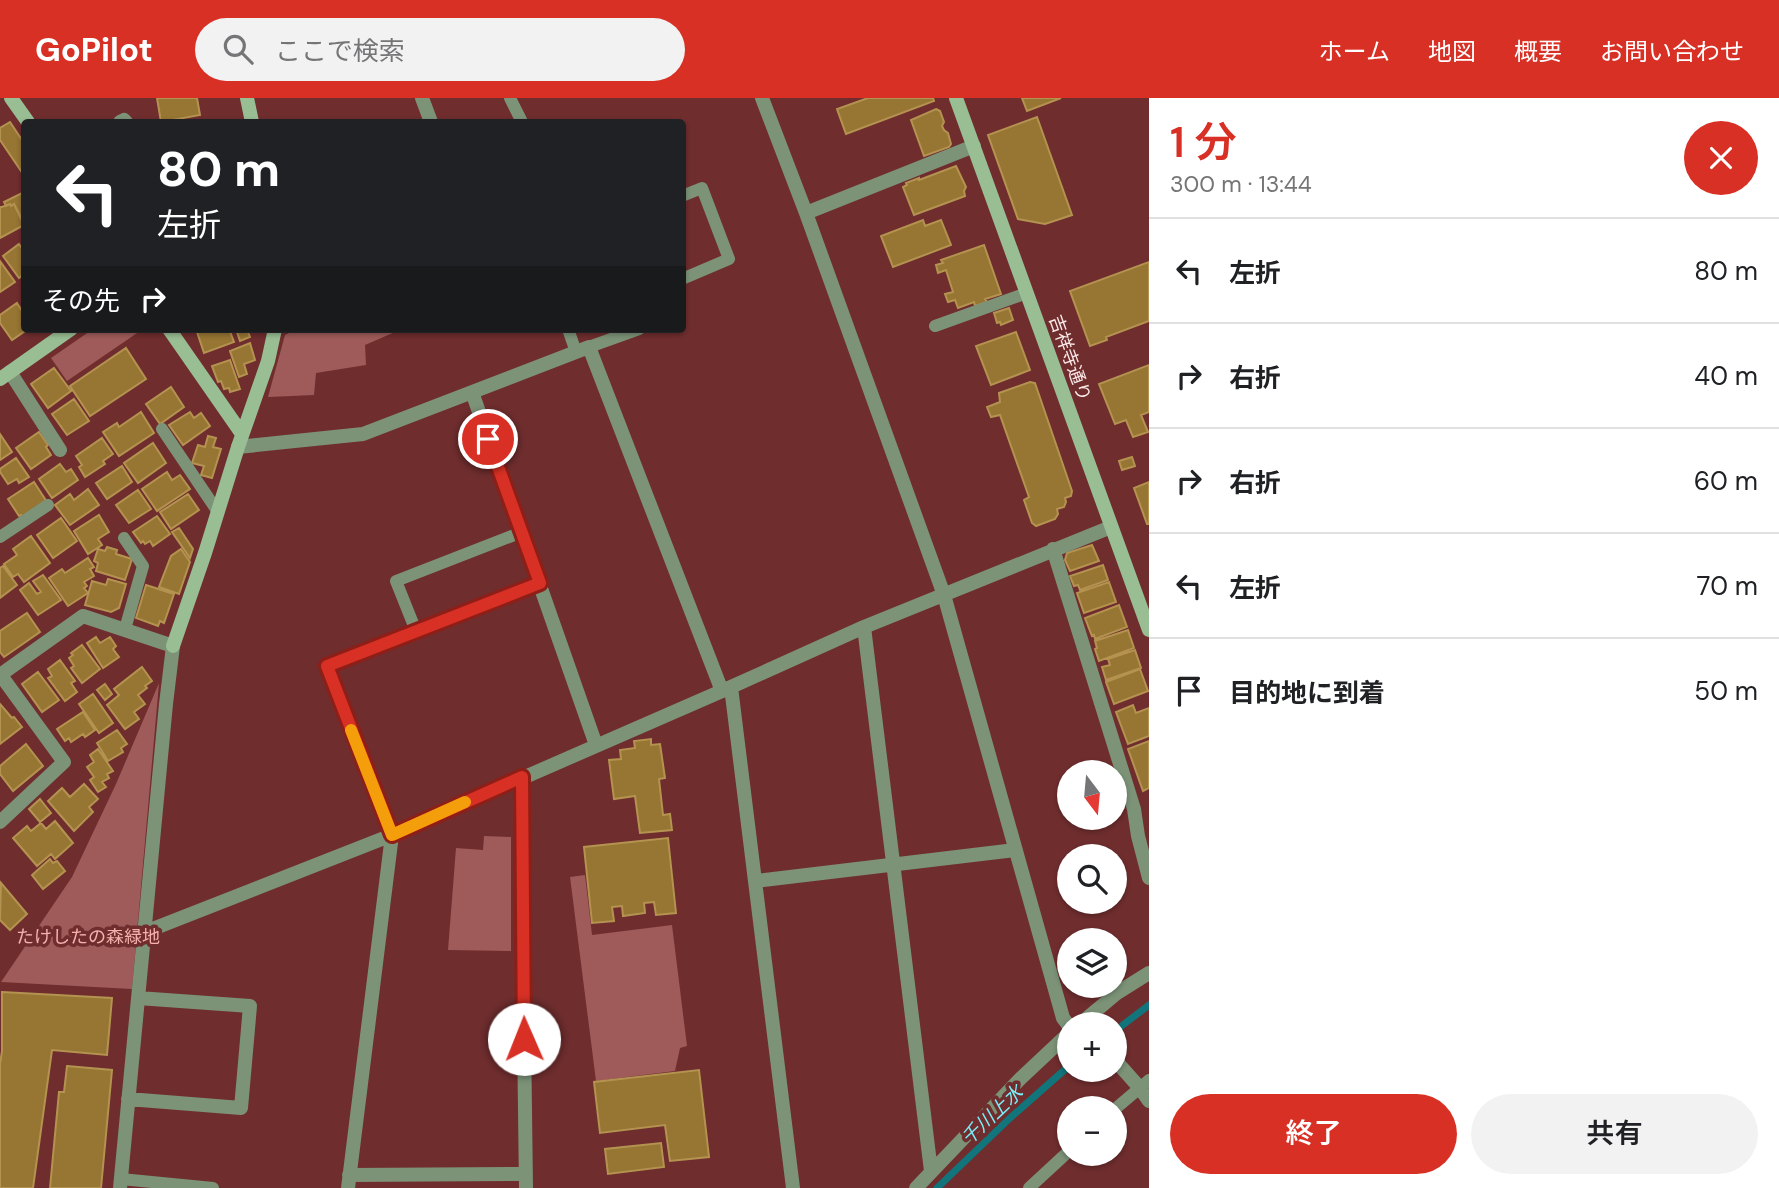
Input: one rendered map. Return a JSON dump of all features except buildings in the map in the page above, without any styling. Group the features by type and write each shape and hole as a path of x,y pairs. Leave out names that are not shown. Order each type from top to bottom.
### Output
{"street":[{"path":"11,98 26,119"},
{"path":"247,98 251,119"},
{"path":"422,98 430,119"},
{"path":"762,98 944,595 1061,1012"},
{"name":"吉祥寺通り","path":"956,98 1149,630"},
{"path":"806,213 974,146"},
{"path":"60,450 5,376 66,333"},
{"path":"172,333 240,441"},
{"path":"120,1184 173,646 277,333"},
{"path":"240,441 363,434 582,350 727,689 756,881 793,1188"},
{"path":"472,392 596,745"},
{"path":"145,932 392,835 864,627 1111,527"},
{"path":"1053,549 1134,809 1149,878"},
{"path":"522,777 526,1181 349,1182 392,835 327,666 540,583"},
{"path":"0,822 64,762 0,675 83,616 173,646"},
{"path":"864,627 931,1171"},
{"path":"756,881 1015,850"},
{"path":"1094,1012 1117,993 1149,973"},
{"path":"128,1099 241,1108 250,1006 138,998"},
{"path":"916,1188 1057,1044"},
{"path":"1127,1069 1144,1083 1149,1101"}],"lane":[{"path":"510,98 520,119"},
{"path":"686,194 702,188 729,259 686,277"},
{"path":"935,326 1027,293"},
{"path":"571,333 582,350 628,333"},
{"path":"162,429 218,512"},
{"path":"0,537 48,505"},
{"path":"416,631 396,581 522,532"},
{"path":"124,538 143,566 125,629"},
{"path":"1127,1098 1144,1083"},
{"path":"1029,1188 1057,1162"},
{"path":"120,1184 213,1188"}],"green space":[{"path":"87,333 137,333 67,381 51,358"},
{"path":"393,333 365,345 366,365 316,373 314,395 268,397 285,335"},
{"name":"たけしたの森緑地","path":"159,683 132,989 1,982 72,877"},
{"path":"484,836 511,837 511,951 448,950 456,848 483,850"},
{"path":"585,875 592,935 672,925 687,1046 680,1048 675,1071 596,1081 570,877"}],"waterway":[{"name":"千川上水","path":"1127,1022 1149,1005"},
{"name":"千川上水","path":"937,1188 1057,1077"}],"slow traffic":[{"path":"351,730 392,835 465,802"}],"route":[{"path":"488,439 540,583 327,666 392,835 522,777 524,1039"}]}
